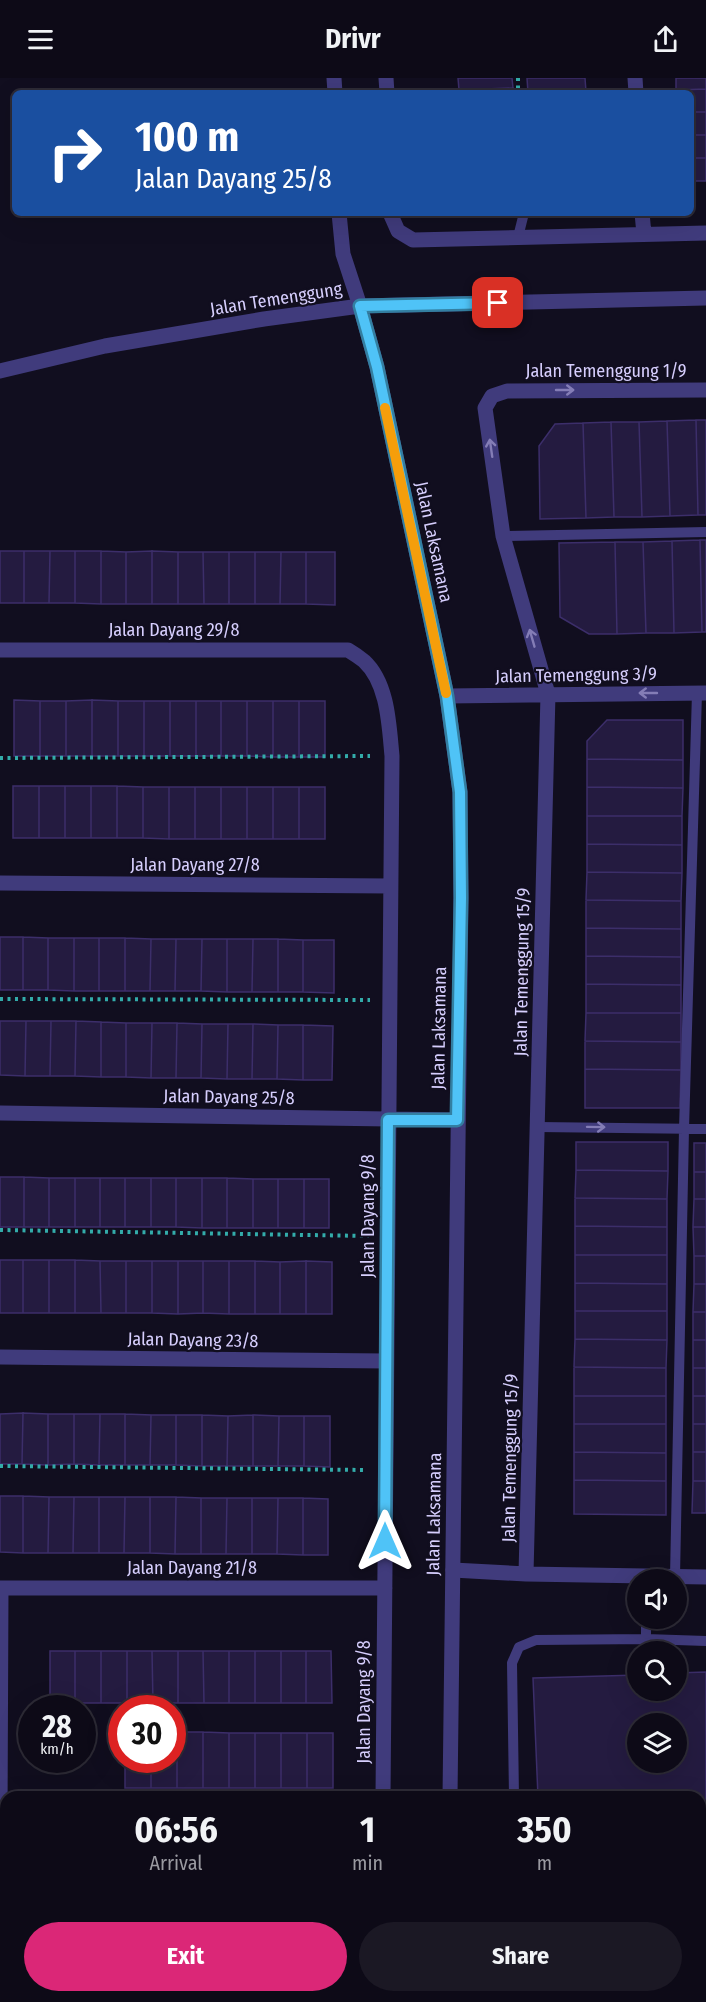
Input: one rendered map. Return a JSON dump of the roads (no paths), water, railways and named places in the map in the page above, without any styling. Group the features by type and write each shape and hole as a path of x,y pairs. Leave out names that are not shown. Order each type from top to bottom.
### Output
{"street":[{"name":"Jalan Laksamana","path":"339,216 343,254 377,367 447,696 460,792 461,898 450,1791"},
{"path":"391,216 398,231 413,240 706,233"},
{"path":"642,216 644,234"},
{"name":"Jalan Temenggung","path":"0,371 105,346 264,319 360,306 706,298"},
{"name":"Jalan Temenggung 1/9","path":"507,391 706,390"},
{"name":"Jalan Temenggung 15/9","path":"507,391 492,396 485,408 503,536 549,694 526,1574"},
{"name":"Jalan Dayang 29/8","path":"0,650 348,650"},
{"name":"Jalan Dayang 9/8","path":"348,650 365,662 378,682 387,710 392,756 383,1791"},
{"name":"Jalan Temenggung 3/9","path":"447,696 702,693"},
{"name":"Jalan Dayang 27/8","path":"0,883 390,886"},
{"name":"Jalan Dayang 25/8","path":"0,1113 457,1120"},
{"name":"Jalan Dayang 23/8","path":"0,1357 386,1361"},
{"path":"453,1570 627,1577"},
{"path":"687,1576 706,1577"},
{"path":"0,1817 1,1588"},
{"name":"Jalan Dayang 21/8","path":"1,1588 385,1588"}],"lane":[{"path":"518,237 523,216"},
{"path":"503,536 706,531"},
{"path":"675,1569 684,1129 702,693"},
{"path":"538,1127 706,1129"},
{"path":"646,1629 646,1639"},
{"path":"514,1791 512,1662 519,1647 536,1640 706,1641"}]}
